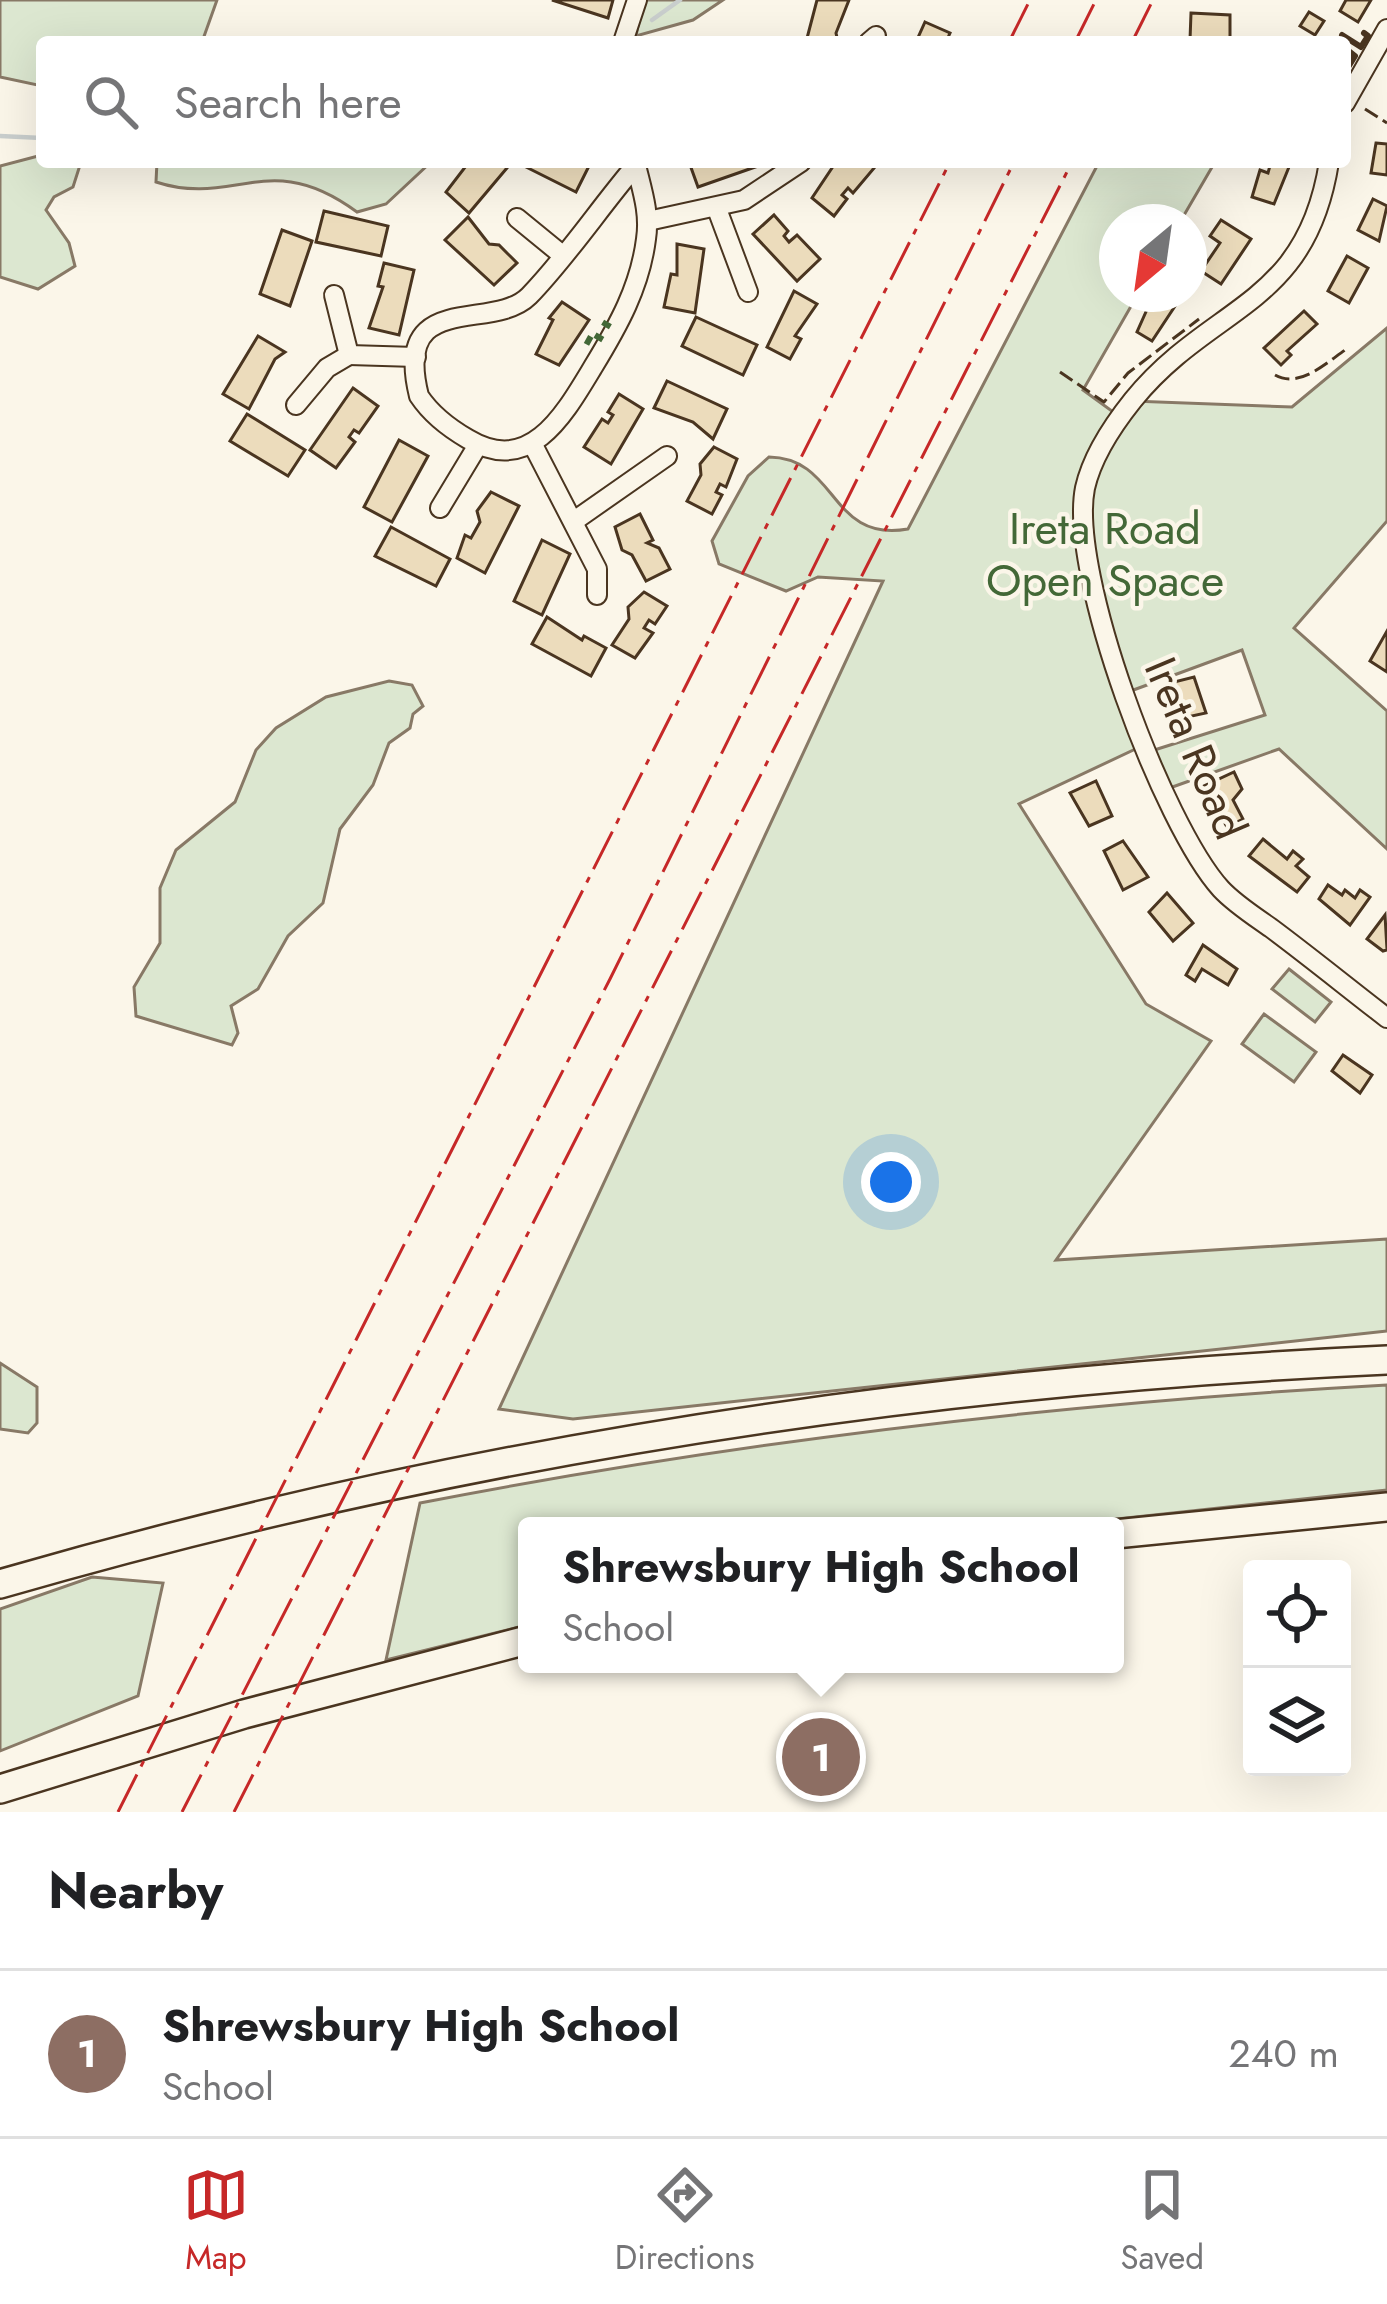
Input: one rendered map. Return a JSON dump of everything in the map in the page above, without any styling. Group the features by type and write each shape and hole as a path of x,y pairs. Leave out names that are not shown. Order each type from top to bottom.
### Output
{"highway":[{"path":"0,1584 358,1494 676,1432 1061,1382 1383,1360"},
{"path":"1124,1533 1387,1507"},
{"path":"0,1789 244,1714 518,1642"}],"street":[{"path":"625,36 637,0"},
{"path":"1351,92 1387,29"},
{"path":"632,168 524,301 494,312 449,316 435,324 416,357 416,383 426,405 478,445 511,452 533,445 557,421 624,316 639,274 648,221 636,168"},
{"path":"648,221 717,209 774,184 794,168"},
{"name":"Ireta Road","path":"1329,168 1323,203 1296,259 1261,296 1155,376 1109,435 1085,489 1086,562 1148,752 1179,828 1201,864 1226,895 1387,1018"},
{"path":"717,209 748,292"},
{"path":"517,218 561,254"},
{"path":"334,295 349,355"},
{"path":"296,405 327,368 349,355 416,357"},
{"path":"440,508 478,445"},
{"path":"533,445 597,569 597,595"},
{"path":"574,521 667,455"}],"green space":[{"path":"0,0 217,0 204,36 36,36 36,85 0,77"},
{"path":"643,0 723,0 693,20 636,36"},
{"path":"36,157 36,168 79,168 73,187 54,197 46,210 69,243 75,266 38,289 0,277 0,166"},
{"path":"157,168 425,168 386,204 357,212 300,184 253,182 208,189 156,182"},
{"name":"Ireta Road Open Space","path":"1096,168 1212,168 1190,204 1099,204 1099,312 1128,312 1083,390 1120,417 1132,401 1292,407 1387,328 1387,521 1294,628 1387,711 1387,849 1279,749 1164,790 1148,752 1265,715 1242,650 1128,692 1146,744 1019,804 1146,1004 1211,1041 1056,1260 1387,1239 1387,1331 573,1419 499,1409 883,581 818,577 786,591 719,564 712,541 748,476 769,457 792,461 809,471 848,513 882,530 908,529"},
{"path":"389,681 412,685 423,706 413,714 410,728 389,743 373,785 340,829 323,903 288,936 258,989 231,1006 238,1033 232,1045 136,1016 134,987 160,943 160,888 176,850 235,802 256,750 276,728 326,697"},
{"path":"1289,969 1331,1002 1315,1022 1272,989"},
{"path":"1264,1014 1316,1052 1294,1082 1242,1044"},
{"path":"0,1363 37,1387 37,1423 28,1433 0,1429"},
{"path":"1387,1385 1387,1490 1124,1518 518,1517 518,1627 386,1660 420,1503 781,1443 1023,1414"},
{"path":"92,1577 163,1583 138,1696 0,1751 0,1609"}],"building":[{"path":"552,0 613,0 608,18"},
{"path":"817,0 849,0 837,36 808,36"},
{"path":"1346,0 1371,0 1358,22 1340,11"},
{"path":"1309,12 1324,21 1315,35 1300,26"},
{"path":"1191,13 1230,15 1230,36 1190,36"},
{"path":"925,22 950,33 949,36 919,36"},
{"path":"1376,143 1387,144 1387,175 1371,173"},
{"path":"464,168 507,168 469,213 446,192"},
{"path":"528,168 588,168 576,192"},
{"path":"691,168 752,168 698,187"},
{"path":"832,168 874,168 853,193 848,188 842,195 847,199 834,216 812,198"},
{"path":"1269,168 1289,168 1274,204 1252,197 1260,170 1268,173"},
{"path":"1373,199 1387,206 1379,241 1358,230"},
{"path":"324,211 388,226 381,256 316,242"},
{"path":"774,215 788,231 784,236 789,242 797,235 820,259 797,281 753,234"},
{"path":"468,217 489,244 499,245 517,263 494,285 445,240"},
{"path":"1221,220 1251,239 1221,284 1207,275 1207,262 1220,243 1210,236"},
{"path":"282,230 312,241 290,306 260,294"},
{"path":"677,244 704,249 695,313 664,307 671,274 677,275"},
{"path":"1347,256 1368,268 1349,303 1328,291"},
{"path":"384,263 414,270 399,335 369,328 383,287 378,286"},
{"path":"794,291 817,304 795,336 801,339 790,359 767,347"},
{"path":"562,302 589,320 559,365 536,354 553,320 549,318"},
{"path":"1304,311 1317,324 1287,351 1291,355 1281,365 1264,348"},
{"path":"1146,312 1171,312 1152,341 1137,332"},
{"path":"696,317 757,345 743,375 682,346"},
{"path":"258,336 285,352 275,359 249,409 223,394"},
{"path":"667,381 727,409 713,439 693,422 654,408"},
{"path":"353,388 378,406 359,433 354,430 349,437 355,442 336,468 310,450"},
{"path":"619,394 643,409 611,464 584,447 602,419 608,423 613,415 608,412"},
{"path":"247,414 305,450 288,476 230,441"},
{"path":"399,440 428,456 392,522 364,507"},
{"path":"714,447 737,459 726,487 720,484 716,492 722,495 712,514 687,501 701,475 700,464"},
{"path":"491,492 519,506 485,573 457,558 465,535 471,538 480,522 477,511"},
{"path":"640,514 653,540 647,543 659,548 670,569 646,581 632,555 622,550 615,527"},
{"path":"391,527 450,559 436,586 375,556"},
{"path":"542,540 570,554 542,615 514,601"},
{"path":"644,592 667,606 655,624 649,620 644,628 653,633 635,658 612,645 629,619 628,607"},
{"path":"547,617 582,640 584,636 606,648 591,676 532,644"},
{"path":"1387,631 1387,672 1370,661"},
{"path":"1194,677 1206,713 1178,719 1170,683"},
{"path":"1234,772 1242,789 1233,800 1243,819 1227,827 1204,786"},
{"path":"1096,781 1112,816 1089,826 1070,793"},
{"path":"1263,839 1287,859 1293,851 1303,859 1296,866 1309,877 1297,892 1249,856"},
{"path":"1123,841 1148,877 1123,890 1104,851"},
{"path":"1328,885 1342,895 1345,890 1355,898 1360,890 1370,897 1350,925 1319,899"},
{"path":"1167,893 1193,923 1173,941 1149,912"},
{"path":"1385,915 1387,950 1383,951 1367,939"},
{"path":"1203,945 1237,969 1228,985 1202,969 1195,981 1186,975"},
{"path":"1343,1055 1372,1075 1360,1093 1332,1071"}],"waterway":[{"path":"652,20 680,0"},
{"path":"0,136 36,138"}],"hedge":[{"path":"586,339 595,344 608,322"}],"fence":[{"path":"1365,109 1387,123"},
{"path":"1060,372 1104,402 1128,373 1199,319"},
{"path":"1275,375 1304,376 1348,348"}],"wall":[{"path":"1351,41 1361,47 1368,36 1364,33"},
{"path":"1351,53 1355,56 1351,62"}],"power":[{"path":"1012,36 1030,0"},
{"path":"1078,36 1096,0"},
{"path":"1135,36 1153,0"},
{"path":"118,1812 947,168"},
{"path":"182,1812 610,979 1011,168"},
{"path":"234,1812 1069,168"}],"place":[{"name":"Shrewsbury High School","path":"821,1757"}]}
